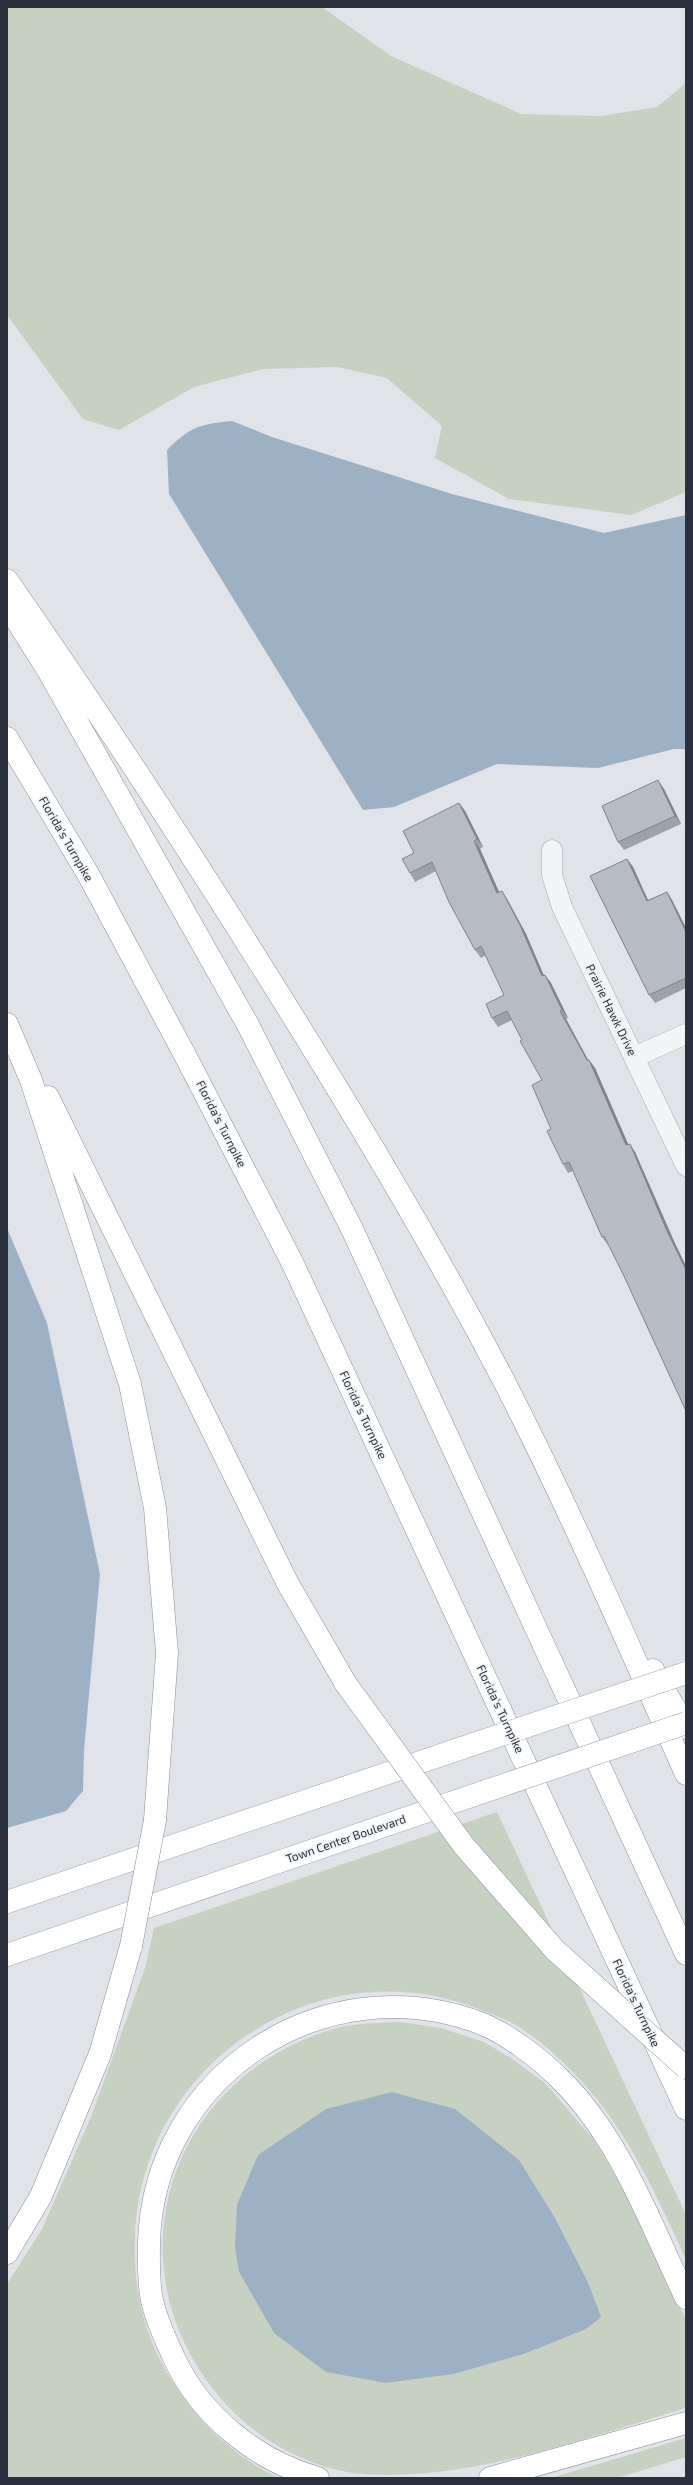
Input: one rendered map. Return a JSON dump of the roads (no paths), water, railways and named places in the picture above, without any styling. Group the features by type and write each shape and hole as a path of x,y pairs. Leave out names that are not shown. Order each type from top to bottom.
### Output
{"main road":[{"path":"7,580 76,678 202,871 386,1167 506,1385 591,1563 686,1774"},
{"path":"7,605 61,692 248,1025 352,1229 686,1954"},
{"name":"Florida's Turnpike","path":"7,738 88,874 292,1262 686,2109"},
{"path":"7,1014 288,1584 346,1684 464,1846 555,1950 686,2068"},
{"path":"7,1024 31,1080 130,1384 155,1508 167,1653 155,1820 131,1946 100,2054 41,2196 7,2253"},
{"path":"591,1563 686,1728"},
{"path":"7,1902 686,1673"},
{"name":"Town Center Boulevard","path":"7,1955 686,1723"},
{"path":"318,2478 262,2454 230,2430 202,2404 180,2371 164,2335 152,2300 148,2269 150,2216 160,2172 181,2128 210,2087 221,2077 247,2054 290,2029 338,2012 386,2007 425,2010 481,2024 526,2050 559,2078 599,2126 621,2162 686,2298"},
{"path":"490,2478 686,2423"}],"street":[{"name":"Prairie Hawk Drive","path":"552,850 552,875 562,907 686,1166"},
{"path":"634,1057 686,1034"}],"water":[{"path":"232,421 272,437 452,494 604,533 686,515 686,749 674,749 598,768 497,764 394,807 363,810 169,494 167,450 182,436 196,428 203,425"},
{"path":"7,1228 47,1323 100,1574 84,1750 83,1791 66,1811 7,1828"},
{"path":"392,2092 455,2109 519,2160 555,2218 588,2282 601,2317 586,2329 524,2354 454,2374 386,2383 326,2372 274,2333 239,2272 235,2248 237,2205 258,2155 326,2109"}]}
